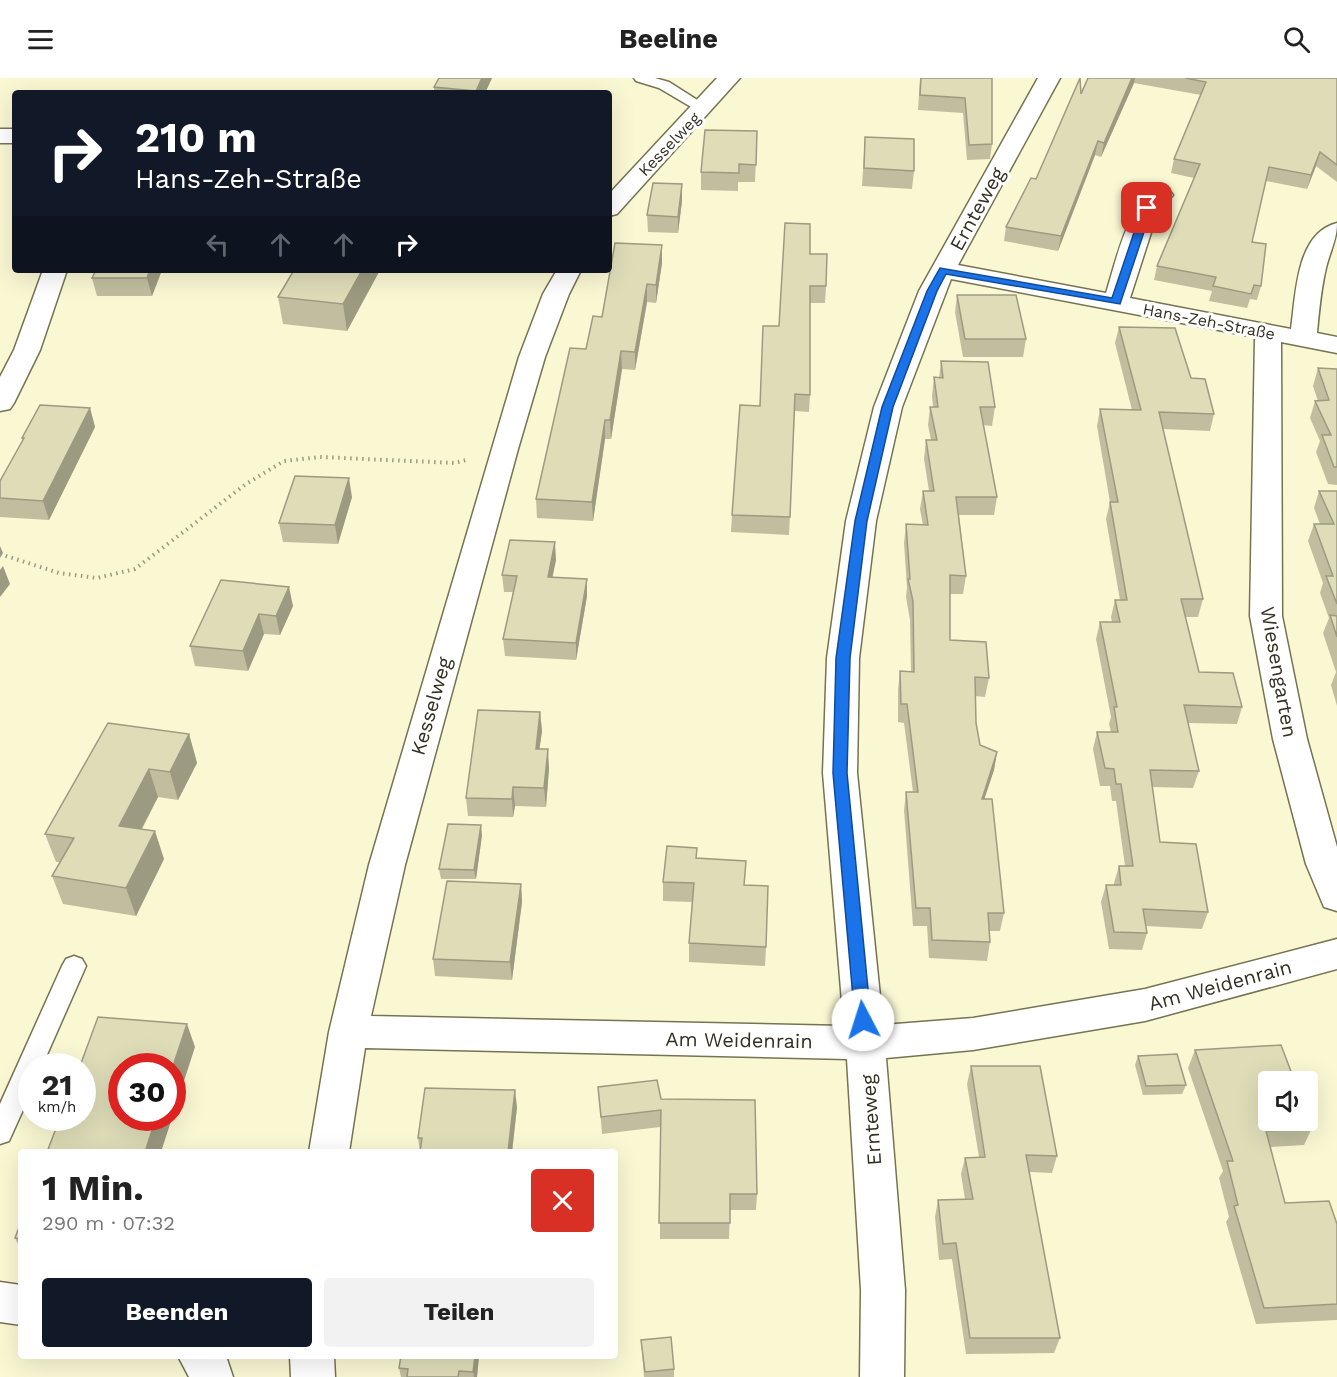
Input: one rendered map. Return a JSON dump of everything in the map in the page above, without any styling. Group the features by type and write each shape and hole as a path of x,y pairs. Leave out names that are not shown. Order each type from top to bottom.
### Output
{"street":[{"name":"Kesselweg","path":"612,205 646,165 703,108 729,78"},
{"name":"Ernteweg","path":"882,1377 883,1290 865,1043 840,773 843,658 861,521 888,407 932,291 1049,78"},
{"name":"Hans-Zeh-Straße","path":"1116,302 1147,208 1161,195"},
{"name":"Hans-Zeh-Straße","path":"1303,339 1319,252 1328,234 1337,230"},
{"name":"Hans-Zeh-Straße","path":"943,270 1337,345"},
{"path":"0,403 27,350 54,273"},
{"name":"Kesselweg","path":"329,1149 348,1032 387,865 532,357 556,294 567,273"},
{"name":"Wiesengarten","path":"1268,332 1266,616 1290,739 1324,864 1337,897"},
{"name":"Am Weidenrain","path":"348,1032 865,1043 973,1034 1145,1005 1337,954"},
{"path":"0,1302 18,1305"},
{"path":"203,1359 208,1365 211,1377"},
{"path":"312,1359 313,1377"}],"lane":[{"path":"641,78 664,85 703,108"},
{"path":"0,1133 74,966"}],"path":[{"path":"0,554 59,573 97,578 135,569 246,484 284,461 320,457 455,463 504,449"}],"building":[{"path":"439,78 482,78 476,90 434,87"},
{"path":"921,78 992,78 992,144 969,145 965,98 920,95"},
{"path":"1080,78 1081,94 1088,78 1132,78 1104,143 1098,141 1061,236 1006,227 1031,178 1036,179"},
{"path":"1185,78 1337,78 1337,165 1320,152 1311,175 1269,167 1252,242 1266,244 1261,286 1254,285 1251,294 1213,286 1216,277 1157,266 1200,164 1174,159 1206,82"},
{"path":"705,130 757,131 756,165 739,164 739,173 701,172"},
{"path":"865,137 914,139 914,171 864,168"},
{"path":"653,183 682,184 678,217 647,215"},
{"path":"785,223 810,224 810,254 827,254 826,286 810,286 810,395 795,394 790,517 732,515 740,405 760,406 763,326 779,326"},
{"path":"615,243 662,245 656,285 647,284 635,352 621,351 610,420 605,420 592,502 536,499 570,348 586,349 593,316 602,317 610,273 612,273"},
{"path":"94,273 149,273 147,278 92,278"},
{"path":"292,273 360,273 343,304 278,297"},
{"path":"957,295 1016,295 1026,339 965,339"},
{"path":"1119,327 1175,328 1191,378 1205,379 1214,414 1159,412 1203,599 1181,599 1199,672 1233,673 1242,707 1184,705 1199,771 1150,770 1160,842 1196,844 1208,912 1143,909 1147,933 1114,932 1106,885 1121,885 1119,866 1133,866 1121,784 1116,784 1114,769 1105,768 1097,732 1118,732 1114,707 1117,707 1100,622 1120,622 1115,600 1127,600 1110,502 1118,502 1100,409 1141,410"},
{"path":"941,361 988,362 995,407 980,407 997,497 956,497 966,576 950,575 950,640 986,642 989,678 975,677 976,723 980,745 997,752 982,799 992,799 1004,913 988,913 990,942 932,940 930,908 916,908 906,792 918,792 907,704 901,704 900,671 914,672 913,601 908,579 910,579 906,524 928,525 923,491 934,491 926,440 937,440 930,407 938,407 934,377 943,378"},
{"path":"1318,368 1337,369 1337,467 1334,467 1322,435 1331,435 1315,401 1329,400"},
{"path":"40,405 90,408 43,501 0,498 0,481"},
{"path":"295,476 349,478 335,525 279,523"},
{"path":"1319,491 1337,491 1337,604 1326,576 1333,576 1314,524 1334,524"},
{"path":"510,540 555,542 548,577 587,579 576,643 503,639 517,576 502,575"},
{"path":"221,580 289,587 276,616 259,614 243,651 190,646"},
{"path":"1330,615 1337,616 1337,637"},
{"path":"478,710 540,712 536,749 548,749 544,788 513,787 512,799 466,798"},
{"path":"108,723 189,734 170,772 149,769 119,826 155,831 126,888 52,876 74,838 45,834"},
{"path":"448,824 481,825 474,870 439,869"},
{"path":"667,846 697,848 696,858 746,861 744,885 768,886 766,947 689,943 694,883 663,882"},
{"path":"447,881 521,884 510,962 433,959"},
{"path":"98,1017 187,1024 177,1053 108,1053 108,1131 152,1131 146,1149 48,1149 55,1131 96,1131 96,1053 85,1053"},
{"path":"1281,1045 1291,1071 1258,1071 1258,1131 1266,1131 1285,1203 1329,1201 1337,1224 1337,1304 1264,1308 1234,1206 1238,1205 1227,1161 1233,1161 1195,1050"},
{"path":"1177,1054 1186,1085 1146,1086 1138,1056"},
{"path":"971,1066 1040,1066 1057,1156 1026,1155 1060,1338 970,1338 956,1243 943,1244 938,1200 973,1199 965,1158 985,1157"},
{"path":"657,1080 661,1099 755,1100 757,1194 730,1194 730,1223 659,1223 661,1110 601,1117 598,1087"},
{"path":"425,1088 515,1090 508,1149 420,1149 422,1138 418,1138"},
{"path":"671,1337 674,1369 645,1372 641,1340"},
{"path":"400,1359 475,1359 473,1372 459,1371 458,1377 407,1377 408,1369 399,1368"}],"route":[{"path":"863,1020 840,773 843,658 861,521 888,407 932,291 943,270 1116,302 1147,208"}]}
